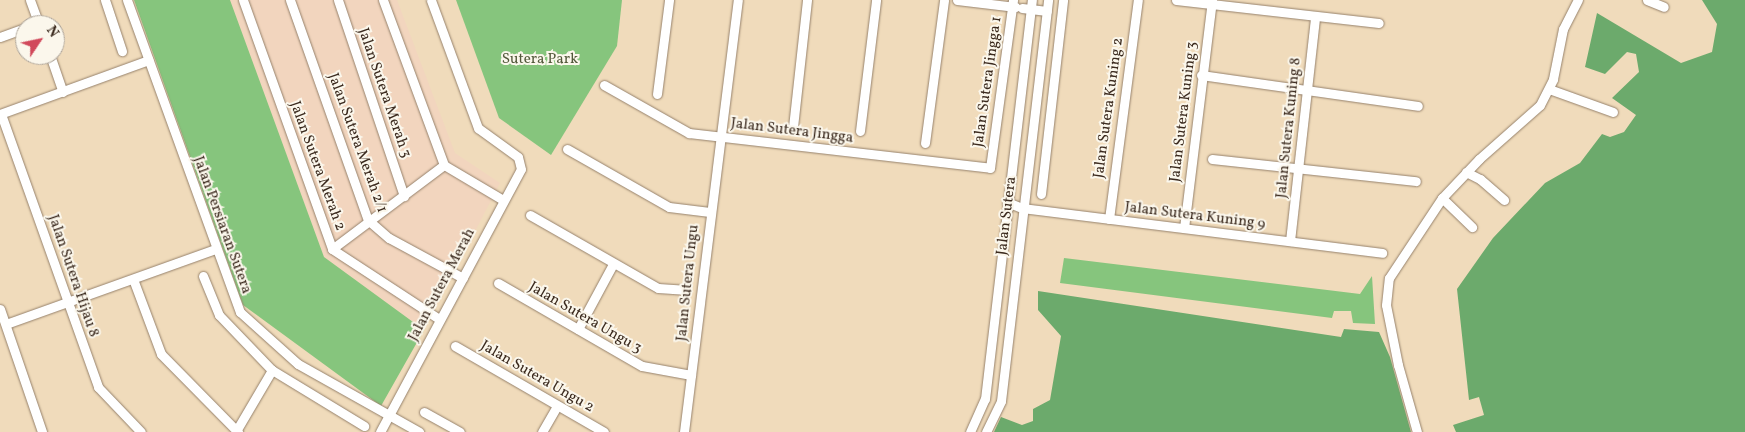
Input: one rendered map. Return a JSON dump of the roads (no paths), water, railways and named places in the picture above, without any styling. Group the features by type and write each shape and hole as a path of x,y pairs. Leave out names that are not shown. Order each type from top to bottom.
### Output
{"street":[{"path":"30,0 34,15"},
{"path":"105,0 122,51"},
{"name":"Jalan Persiaran Sutera","path":"127,0 240,312 298,364 419,432"},
{"name":"Jalan Sutera Merah 2","path":"243,0 332,249 439,319"},
{"name":"Jalan Sutera Merah 2/1","path":"290,0 368,220 389,238 462,278"},
{"name":"Jalan Sutera Merah 3","path":"338,0 404,196"},
{"path":"383,0 444,165 503,200"},
{"name":"Jalan Sutera Merah","path":"380,432 521,169 518,157 478,128 431,0"},
{"path":"656,94 669,0"},
{"name":"Jalan Sutera Ungu","path":"684,432 738,0"},
{"path":"793,127 807,0"},
{"path":"860,131 876,0"},
{"path":"925,143 944,0"},
{"path":"957,0 1021,5 1047,11"},
{"name":"Jalan Sutera","path":"986,432 1001,400 1022,208 1048,0"},
{"path":"1041,194 1063,0"},
{"name":"Jalan Sutera Kuning 2","path":"1109,219 1138,0"},
{"path":"1176,0 1212,2 1315,18 1379,24"},
{"path":"1417,432 1398,365 1387,296 1389,278 1442,198 1466,172 1536,109 1549,89 1563,29 1578,0"},
{"path":"1647,0 1664,7"},
{"name":"Jalan Sutera Kuning 3","path":"1184,228 1212,2"},
{"name":"Jalan Sutera Jingga 1","path":"990,168 1021,5"},
{"name":"Jalan Sutera","path":"970,432 985,399 1006,202 1021,5"},
{"name":"Jalan Sutera Kuning 8","path":"1290,241 1315,18"},
{"path":"0,37 15,32"},
{"path":"1,114 148,60"},
{"path":"54,65 63,92"},
{"path":"1202,75 1306,92 1418,106"},
{"name":"Jalan Sutera Jingga","path":"604,85 689,134 990,168"},
{"path":"1549,89 1613,112"},
{"name":"Jalan Sutera Hijau 8","path":"1,114 98,387 141,432"},
{"path":"567,150 669,207 710,212"},
{"path":"1212,158 1416,180"},
{"path":"332,249 368,220 404,196 444,165"},
{"path":"1466,172 1480,179 1504,200"},
{"path":"1442,198 1472,227"},
{"name":"Jalan Sutera Kuning 9","path":"1006,202 1022,208 1382,253"},
{"path":"530,216 658,288 684,290"},
{"path":"6,324 216,249"},
{"path":"578,329 613,264"},
{"path":"203,276 219,315 272,370 364,426"},
{"path":"133,279 161,354 237,432 272,370"},
{"name":"Jalan Sutera Ungu 3","path":"498,284 642,366 691,375"},
{"path":"0,309 42,432"},
{"name":"Jalan Sutera Ungu 2","path":"455,346 604,432"},
{"path":"542,432 558,406"},
{"path":"424,412 460,432"}],"park label":[{"name":"Sutera Park","path":"540,60"}]}
